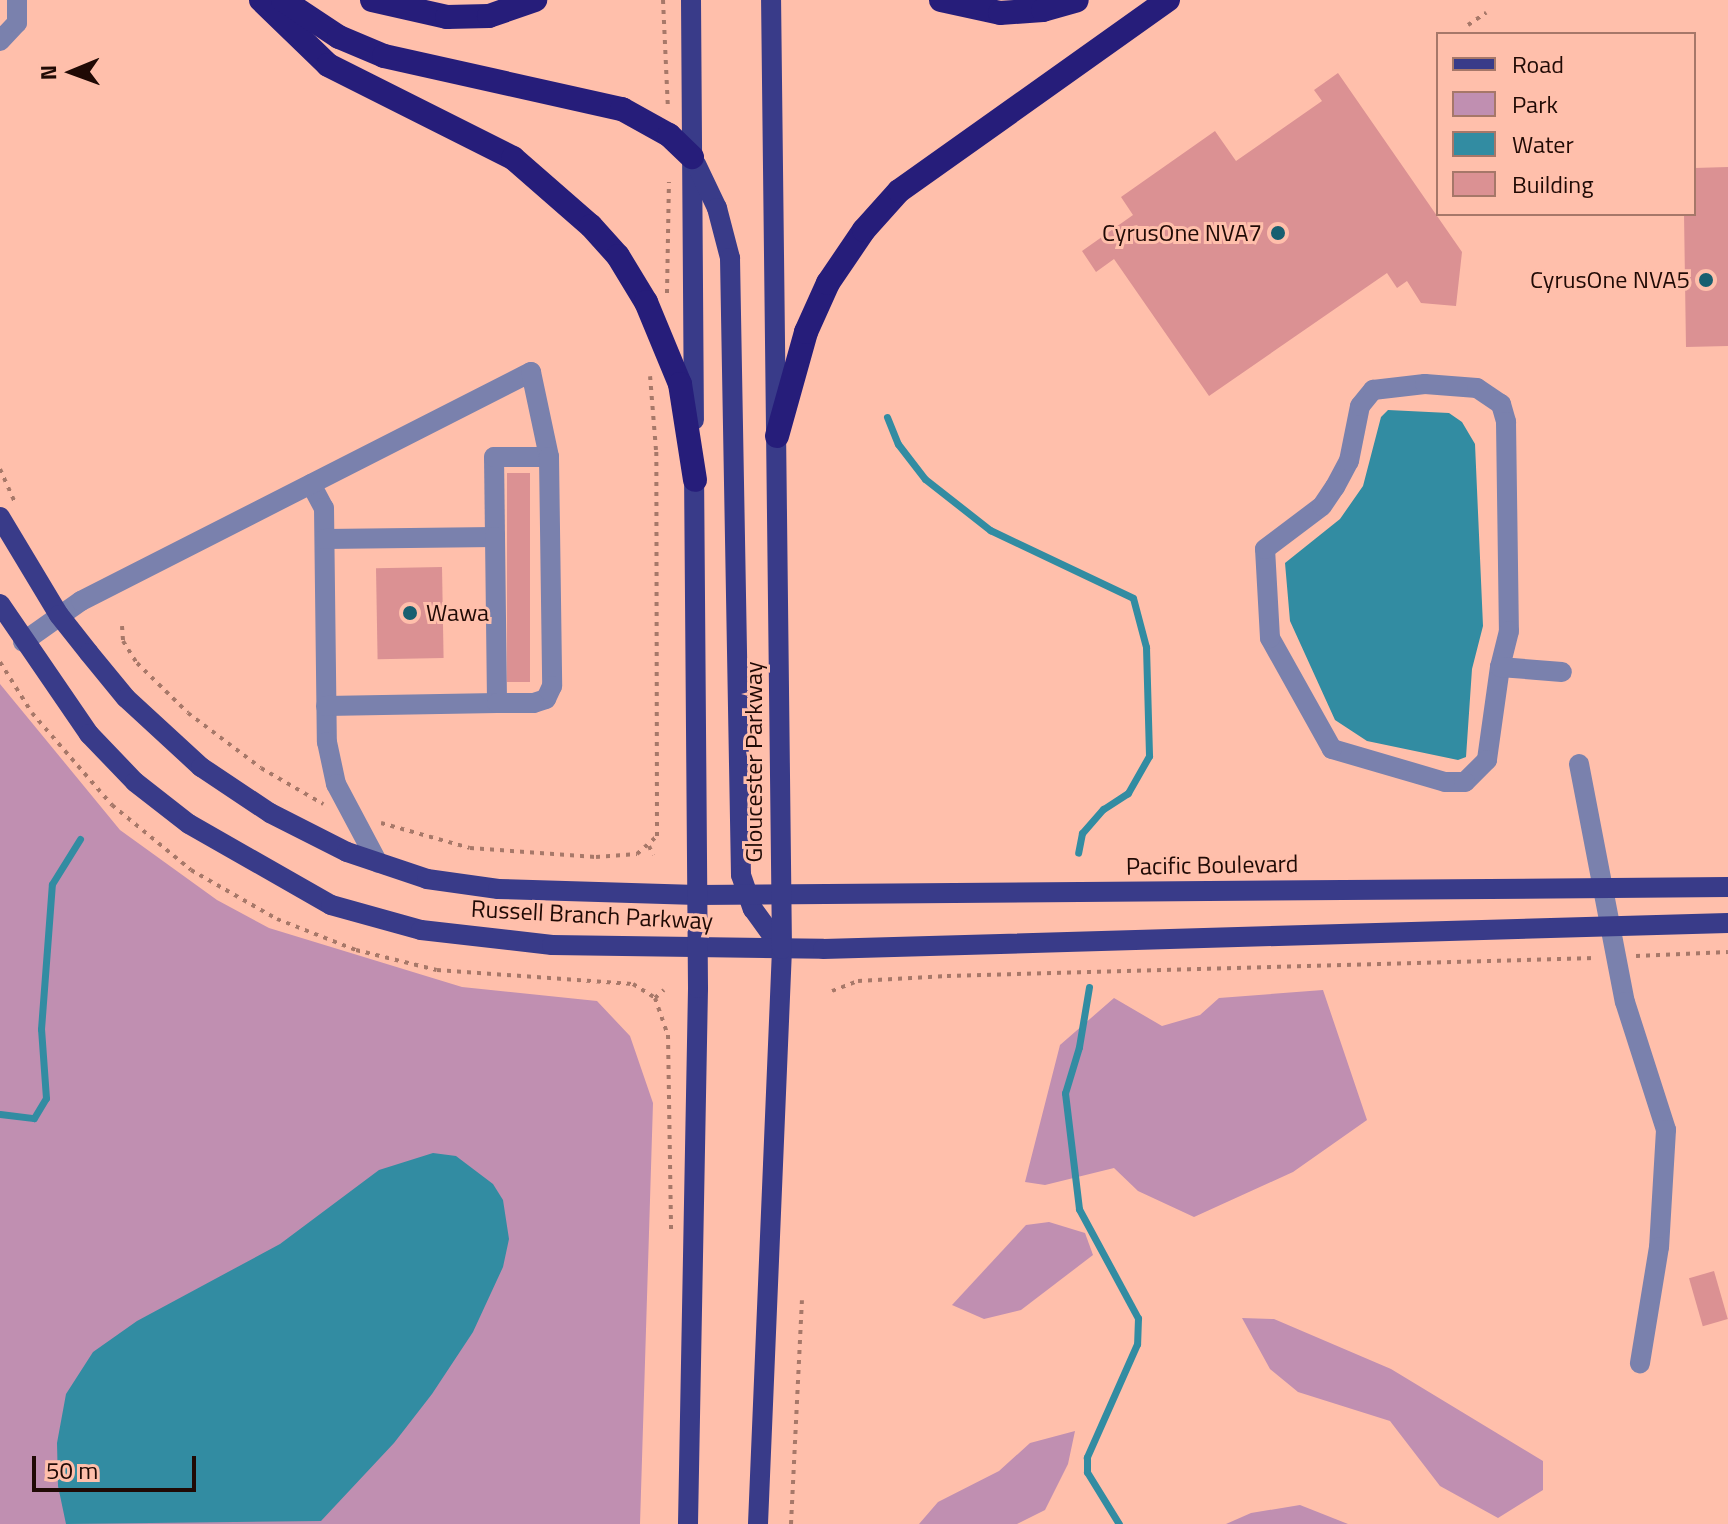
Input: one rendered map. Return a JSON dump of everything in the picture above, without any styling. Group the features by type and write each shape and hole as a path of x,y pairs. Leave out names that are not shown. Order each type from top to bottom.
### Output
{"highway":[{"path":"261,0 328,65 513,158 591,226 618,256 646,302 680,384 695,480"},
{"path":"283,0 339,37 384,56 622,109 669,135 692,157"},
{"path":"372,0 447,17 489,16 535,0"},
{"path":"941,0 1000,13 1043,10 1077,0"},
{"path":"777,436 806,332 828,283 864,230 899,191 1168,0"}],"main road":[{"path":"688,1524 695,1316 697,949 691,0"},
{"name":"Gloucester Parkway","path":"758,1524 782,949 771,0"},
{"path":"692,157 717,208 730,258 739,834 747,894 782,949 1728,923"},
{"name":"Russell Branch Parkway","path":"0,517 59,615 126,698 201,767 270,813 378,863 427,879 498,889 697,895"},
{"name":"Russell Branch Parkway","path":"0,604 23,642 89,734 135,782 256,867 331,905 421,930 552,945 782,949"},
{"name":"Pacific Boulevard","path":"697,895 1728,887"}],"street":[{"path":"0,41 17,23 17,0"},
{"path":"23,642 59,615 531,372 549,457 552,686 546,699 534,703 326,706"},
{"path":"1425,384 1477,388 1501,404 1506,422 1509,631 1500,667 1487,760 1465,782 1445,782 1332,749 1270,638 1265,549 1322,506 1335,487 1349,461 1360,406 1373,390 1425,384"},
{"path":"497,703 494,457 549,457"},
{"path":"311,484 324,508 326,706 336,784 378,863"},
{"path":"325,539 495,537"},
{"path":"1500,667 1562,672"},
{"path":"1579,764 1615,957 1666,1130 1659,1247 1640,1363"}],"path":[{"path":"663,0 668,112"},
{"path":"1468,25 1486,13"},
{"path":"668,292 669,181"},
{"path":"381,823 427,839 509,853 625,857 649,846 660,824 655,410 648,368"},
{"path":"122,626 121,633 137,663 188,713 261,768 332,809"},
{"path":"114,633 121,633"},
{"path":"649,846 653,855"},
{"path":"832,991 858,981 947,976 1728,952"},
{"path":"664,990 655,998 668,1035 671,1240"},
{"path":"791,1524 802,1300"}],"green space":[{"path":"0,684 120,830 217,900 269,928 462,987 597,1001 630,1036 653,1103 640,1524 0,1524"},
{"path":"1323,990 1367,1120 1293,1172 1194,1217 1138,1191 1114,1168 1045,1185 1025,1182 1060,1045 1114,998 1162,1026 1200,1015 1219,998"},
{"path":"1049,1222 1085,1233 1093,1255 1021,1310 984,1319 952,1305 1026,1225"},
{"path":"1242,1318 1274,1319 1391,1369 1543,1461 1543,1490 1498,1518 1440,1486 1390,1421 1298,1392 1270,1369"},
{"path":"1075,1431 1068,1464 1045,1510 1017,1524 919,1524 938,1502 999,1471 1030,1443"},
{"path":"1300,1505 1348,1524 1226,1524 1251,1513"}],"water":[{"path":"1388,410 1449,413 1462,422 1475,444 1483,626 1472,669 1466,757 1458,760 1367,741 1335,720 1290,621 1285,563 1340,519 1363,486 1381,417"},
{"path":"433,1153 456,1156 493,1184 503,1200 509,1239 503,1267 473,1332 432,1394 394,1443 321,1521 66,1524 58,1486 57,1443 66,1394 93,1352 137,1321 280,1244 379,1170"}],"building":[{"name":"CyrusOne NVA7","path":"1338,73 1462,252 1456,306 1421,303 1407,281 1397,288 1387,273 1209,396 1114,259 1096,272 1082,251 1133,215 1121,197 1215,131 1236,161 1322,101 1314,90"},
{"name":"CyrusOne NVA5","path":"1728,167 1728,346 1686,347 1684,216 1696,216 1696,168"},
{"path":"507,473 530,473 530,682 507,682"},
{"name":"Wawa","path":"442,567 444,658 378,659 376,568"},
{"path":"1714,1271 1728,1319 1703,1326 1689,1278"}],"waterway":[{"path":"887,417 898,444 925,479 990,530 1133,598 1146,647 1149,756 1128,793 1103,809 1082,833 1078,853"},
{"path":"0,1114 34,1118 46,1098 41,1029 52,884 80,839"},
{"path":"1089,987 1079,1047 1065,1093 1079,1209 1138,1318 1137,1344 1087,1457 1087,1472 1119,1524"}],"place":[{"name":"CyrusOne NVA7","path":"1278,233"},
{"name":"CyrusOne NVA5","path":"1706,280"},
{"name":"Wawa","path":"410,613"}]}
